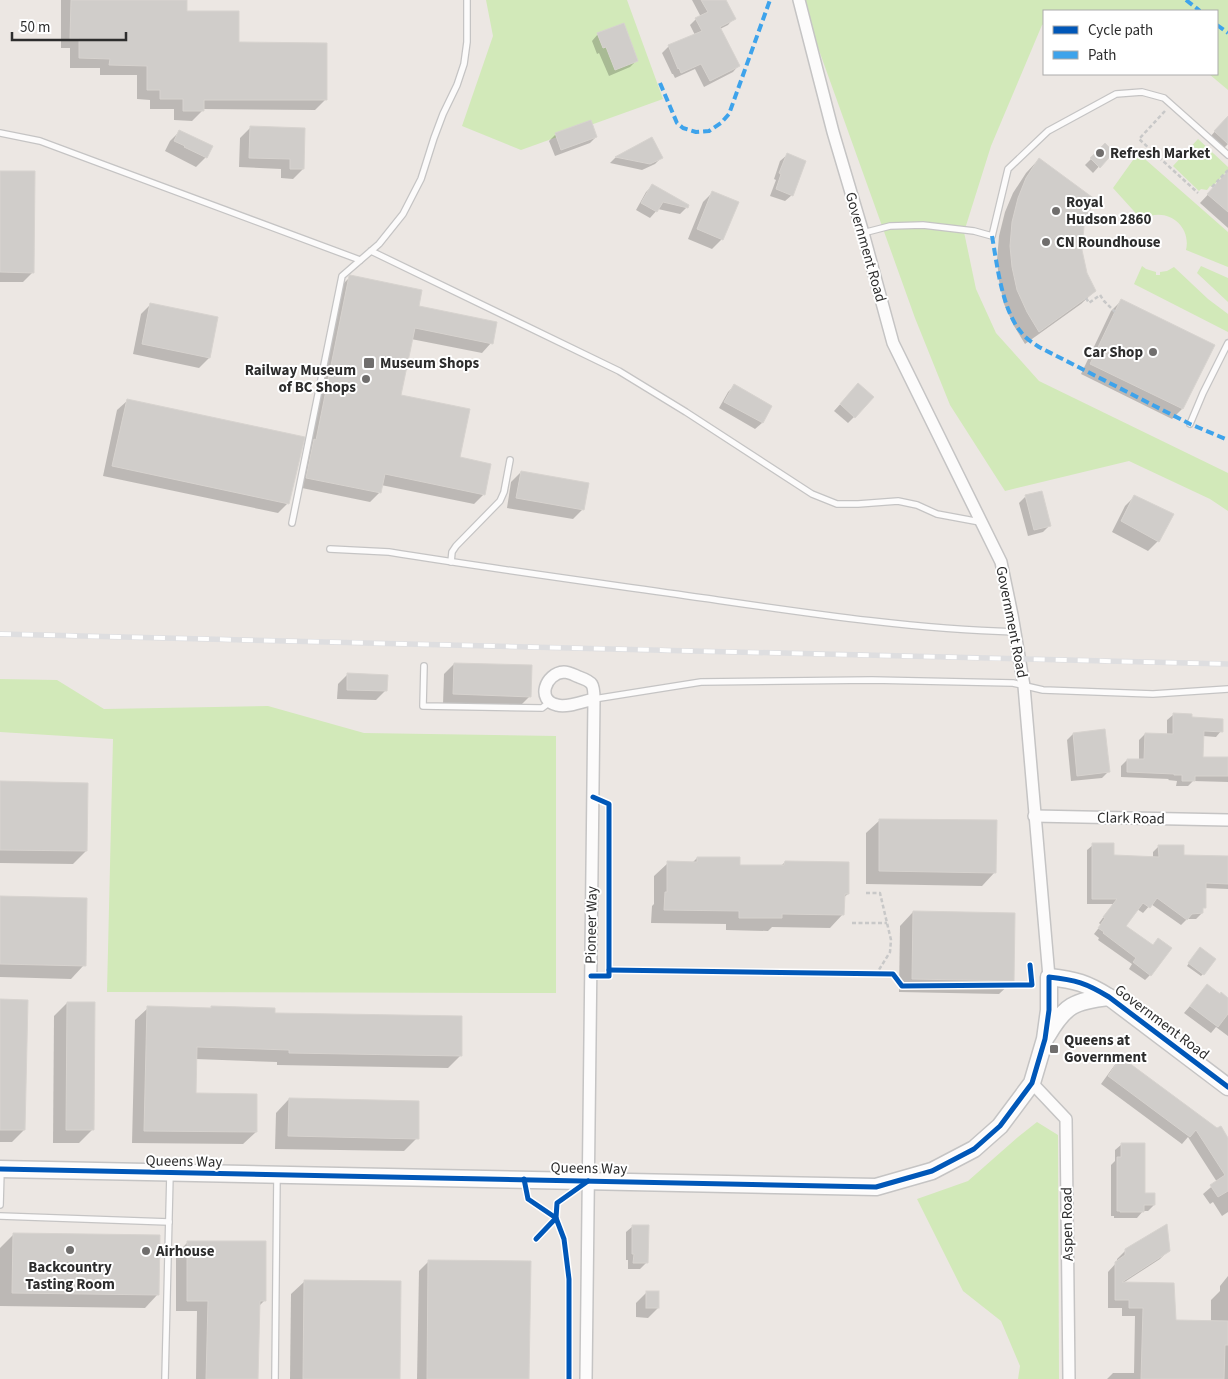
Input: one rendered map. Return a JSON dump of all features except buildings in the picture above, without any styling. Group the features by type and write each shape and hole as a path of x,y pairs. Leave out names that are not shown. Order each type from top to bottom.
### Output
{"street":[{"name":"Government Road","path":"799,0 833,132 864,233 892,342 1001,562 1024,686 1049,977 1076,981 1091,986 1109,997 1228,1087"},
{"name":"Pioneer Way","path":"550,702 545,696 544,689 547,682 558,674 569,673 593,684 586,1379"},
{"path":"550,702 554,705 563,706 594,699"},
{"name":"Clark Road","path":"1034,816 1228,820"},
{"name":"Queens Way","path":"0,1169 876,1187 932,1171 974,1149 1000,1126 1032,1083 1045,1039 1049,1010 1049,977"},
{"path":"1045,1039 1057,1019 1073,1005 1090,999 1109,997"},
{"name":"Aspen Road","path":"1032,1083 1066,1119 1069,1379"}],"lane":[{"path":"292,523 342,276 379,244 403,214 421,179 434,138 464,64 467,42 467,0"},
{"path":"864,233 890,226 922,224 974,230 992,236 1008,169 1048,131 1116,94 1142,92 1164,98 1228,155"},
{"path":"0,133 40,141 360,260"},
{"path":"371,251 619,371 812,494 837,504 898,501 917,505 937,514 982,522"},
{"path":"1190,424 1228,343"},
{"path":"450,562 452,552 456,546 500,501 504,492 510,460"},
{"path":"330,549 389,552 775,609 897,624 965,631 1015,632"},
{"path":"424,666 423,706 542,708 550,702"},
{"path":"594,699 701,682 872,680 1013,683 1043,690 1152,694 1228,689"},
{"path":"0,1169 0,1205"},
{"path":"165,1379 170,1173"},
{"path":"275,1379 277,1175"},
{"path":"0,1216 168,1222"}],"path":[{"path":"1171,104 1139,139 1198,193"},
{"path":"1212,187 1228,170"},
{"path":"1086,298 1089,303 1100,295 1115,312"},
{"path":"866,893 880,893 891,940 890,952 878,973"},
{"path":"852,923 887,923"},
{"path":"868,973 885,973"}],"green space":[{"path":"486,0 627,0 663,99 521,150 462,126 493,36"},
{"path":"801,0 1228,0 1228,90 1210,75 1218,75 1218,10 1043,10 1043,24 991,146 964,232 976,289 996,333 1039,381 1228,473 1228,511 1210,499 1129,461 1005,491 950,405 915,318"},
{"path":"1198,139 1228,167 1228,170 1212,187 1210,186 1207,190 1201,189 1199,191 1173,166"},
{"path":"1138,153 1228,232 1228,267 1186,250 1185,232 1175,220 1159,215 1150,216 1142,220 1113,188"},
{"path":"1142,266 1156,272 1156,275 1160,275 1160,272 1174,267 1208,299 1228,314 1228,332 1134,284"},
{"path":"1201,266 1228,278 1228,302 1197,273"},
{"path":"0,679 57,680 104,709 268,706 364,733 556,736 556,993 107,992 113,739 0,732"},
{"path":"1037,1122 1058,1135 1059,1379 1018,1379 1020,1366 1001,1321 963,1291 917,1199 968,1181"}],"railway":[{"path":"0,634 1228,664"}],"marked path":[{"path":"660,83 677,123 683,128 696,132 709,131 721,123 729,114 770,0"},
{"path":"1186,0 1199,10"},
{"path":"1218,26 1228,33"},
{"path":"992,236 998,273 1009,312 1027,338 1039,347 1190,424 1228,440"}],"cycle path":[{"path":"591,976 609,976 609,804 593,797"},
{"path":"609,970 893,974 902,986 1032,985 1030,965"},
{"path":"0,1169 876,1187 932,1171 974,1149 1000,1126 1032,1083 1045,1039 1049,1010 1049,977 1080,983 1094,988 1109,997 1228,1087"},
{"path":"524,1179 528,1199 556,1218 564,1239 569,1279 569,1379"},
{"path":"536,1239 556,1218 557,1203 588,1181"}],"place":[{"name":"Refresh Market","path":"1100,153"},
{"name":"Royal Hudson 2860","path":"1056,211"},
{"name":"CN Roundhouse","path":"1046,242"},
{"name":"Car Shop","path":"1153,352"},
{"name":"Museum Shops","path":"369,363"},
{"name":"Railway Museum of BC Shops","path":"366,379"},
{"name":"Queens at Government","path":"1054,1049"},
{"name":"Backcountry Tasting Room","path":"70,1250"},
{"name":"Airhouse","path":"146,1251"}]}
